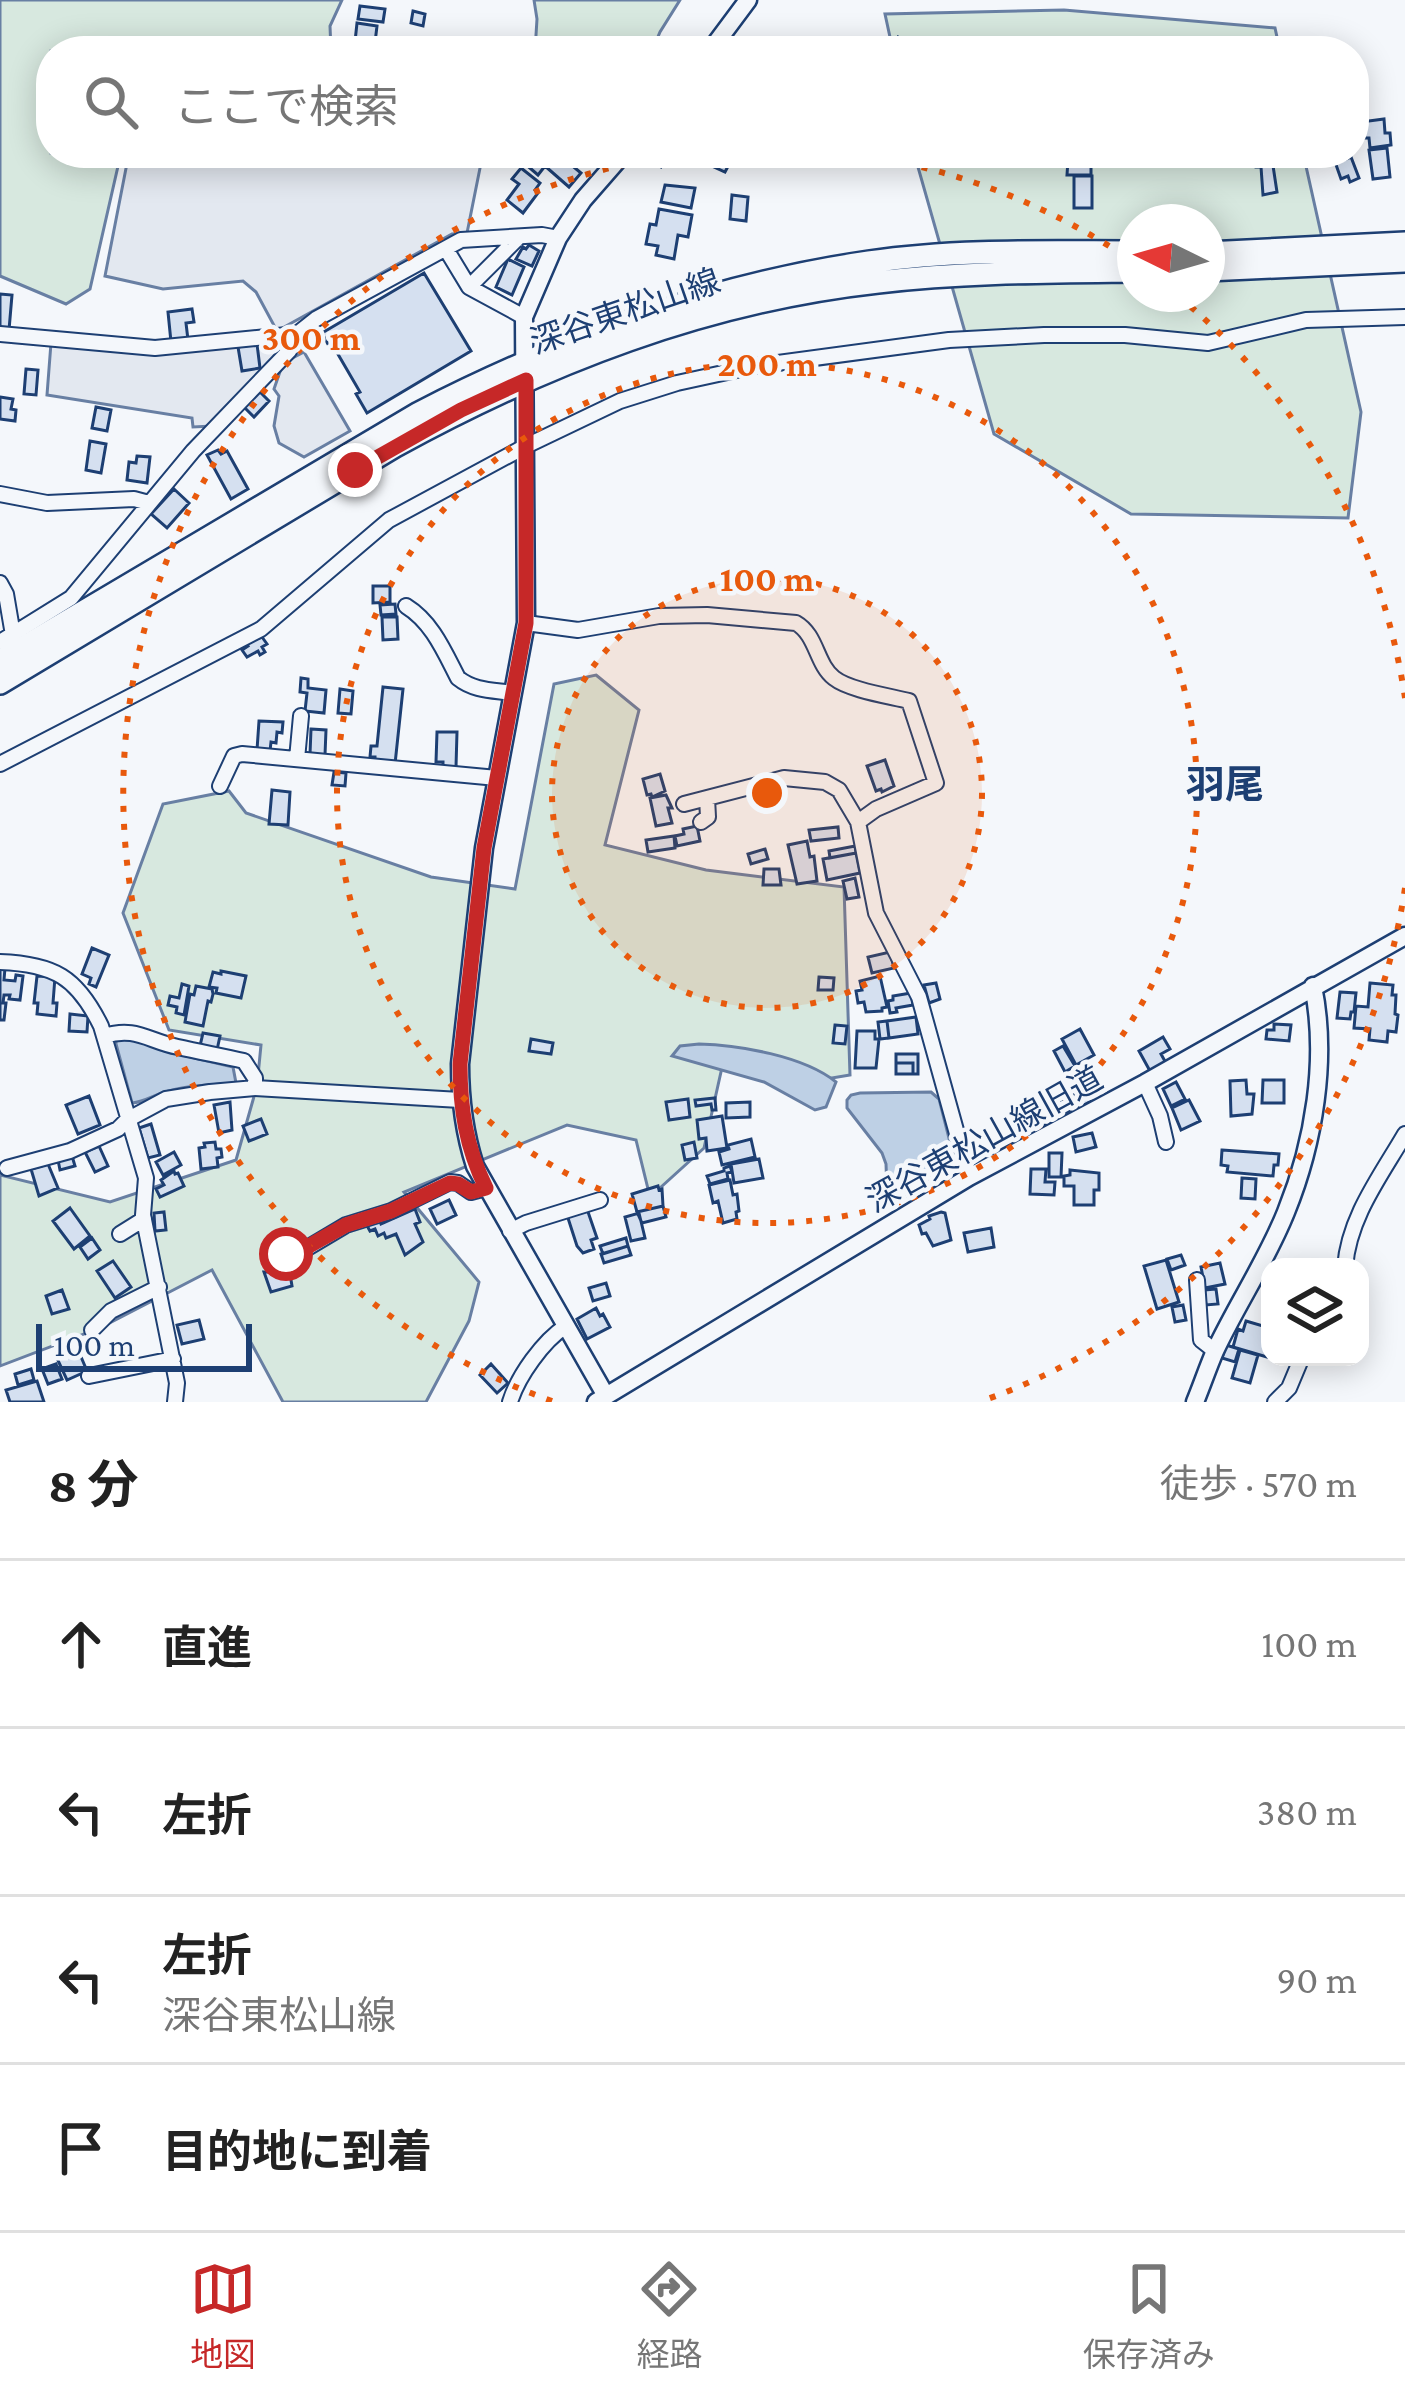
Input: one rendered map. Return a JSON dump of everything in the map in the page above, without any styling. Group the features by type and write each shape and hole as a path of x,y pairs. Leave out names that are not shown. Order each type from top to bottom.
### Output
{"main road":[{"path":"1225,252 1405,243"},
{"name":"深谷東松山線","path":"0,662 419,413 656,311 717,293 873,261 963,254 1117,252"},
{"path":"1225,269 1405,261"},
{"name":"深谷東松山線","path":"0,683 525,371 660,329 824,290 981,274 1117,271"}],"street":[{"path":"721,36 748,0"},
{"path":"611,168 559,238 524,317 526,623 484,848 460,1100 466,1138 486,1188 566,1326 613,1396"},
{"path":"469,286 518,238"},
{"path":"6,639 70,598 193,452 290,351 297,334 316,319 461,240 559,238"},
{"path":"446,249 469,286 524,317"},
{"path":"0,764 261,629 389,520 620,401 677,383 949,340 1125,334 1208,343 1306,320 1405,317"},
{"path":"0,334 155,348 297,334"},
{"path":"0,494 47,502 134,499 149,503"},
{"path":"0,583 7,594 6,639"},
{"path":"406,606 420,614 458,678 473,688 513,693"},
{"path":"526,623 578,630 659,616 706,615 796,623 807,629 831,677 909,701 936,783 858,822"},
{"path":"297,759 301,716"},
{"path":"220,786 234,756 242,754 497,778"},
{"path":"684,804 774,779 816,780 839,790 858,822 876,914 920,997 969,1177"},
{"path":"701,822 707,817 707,798"},
{"name":"深谷東松山線旧道","path":"613,1396 969,1177 1405,936"},
{"path":"0,962 56,970 90,1004 104,1036 146,1178 144,1219 173,1358 175,1402"},
{"path":"1195,1402 1299,1178 1319,1063 1319,1016 1313,986"},
{"path":"104,1036 143,1034 172,1046 244,1061 255,1078 255,1088"},
{"path":"1145,1083 1166,1142"},
{"path":"7,1168 70,1150 166,1100 210,1091 255,1088 460,1100"},
{"path":"1345,1258 1355,1218 1405,1134"},
{"path":"286,1254 450,1183 471,1192 486,1188"},
{"path":"510,1231 600,1201"},
{"path":"120,1234 144,1219"},
{"path":"1197,1280 1201,1340 1215,1351"},
{"path":"92,1330 111,1311 158,1287"},
{"path":"510,1402 533,1361 566,1326"},
{"path":"89,1376 173,1358"},
{"path":"1274,1402 1289,1388 1298,1366"}],"shaded area":[{"path":"0,0 342,0 330,36 36,36 36,168 118,168 90,289 66,304 0,276"},
{"path":"534,0 680,0 658,36 536,36"},
{"path":"1064,10 1275,28 1277,36 890,36 885,14"},
{"path":"126,168 480,168 467,233 452,234 277,331 256,292 243,281 163,289 105,276"},
{"path":"918,168 1306,168 1361,412 1348,518 1131,514 994,434"},
{"path":"282,341 286,349 213,426 193,427 192,418 47,395 51,343"},
{"path":"304,352 350,431 304,457 279,443 274,426 279,396 274,389 283,363"},
{"path":"596,675 639,710 605,845 706,870 844,887 850,1075 802,1083 725,1054 704,1148 650,1197 636,1140 567,1125 404,1192 479,1282 469,1321 426,1402 283,1402 212,1270 100,1328 0,1366 0,1175 110,1202 236,1160 257,1086 261,1045 169,1030 123,913 163,804 229,791 246,813 431,877 515,889 554,684"}],"water":[{"path":"123,1039 233,1067 236,1083 180,1088 132,1103 116,1044"},
{"path":"699,1044 770,1054 807,1065 836,1082 826,1107 815,1110 764,1082 672,1056 680,1046"},
{"path":"931,1092 939,1099 956,1166 898,1199 887,1191 882,1153 847,1108 847,1100 860,1093"}],"building":[{"path":"360,6 385,9 383,22 358,19"},
{"path":"413,11 425,14 423,26 411,23"},
{"path":"357,23 377,26 376,36 356,36"},
{"path":"1384,119 1391,145 1370,148 1369,121"},
{"path":"1387,148 1390,177 1373,179 1369,150"},
{"path":"521,168 540,183 523,213 507,200 519,184 512,179"},
{"path":"547,168 575,168 581,173 569,187"},
{"path":"1067,168 1091,168 1091,175 1067,175"},
{"path":"1261,168 1273,168 1277,192 1263,195"},
{"path":"1337,168 1355,168 1359,178 1350,182 1348,176 1341,179"},
{"path":"1074,176 1092,176 1092,208 1074,208"},
{"path":"665,185 695,188 691,208 661,202"},
{"path":"732,195 748,197 746,221 730,219"},
{"path":"659,209 692,215 688,237 678,235 674,259 656,255 658,246 646,244"},
{"path":"529,245 539,251 532,266 516,259"},
{"path":"508,259 524,267 512,295 496,287"},
{"path":"424,273 471,351 367,413 356,394 360,392 322,333"},
{"path":"0,294 12,295 9,330 0,329"},
{"path":"192,309 194,322 186,323 188,340 171,342 168,312"},
{"path":"257,344 260,368 242,371 238,347"},
{"path":"26,369 38,370 36,395 24,394"},
{"path":"259,391 269,401 254,417 244,407"},
{"path":"0,397 13,399 15,421 0,419"},
{"path":"96,407 111,410 107,431 92,428"},
{"path":"90,441 106,444 101,473 86,470"},
{"path":"218,450 221,454 227,451 248,489 231,499 207,455"},
{"path":"137,456 150,457 147,483 127,480 129,462 136,463"},
{"path":"174,489 189,503 167,528 151,514"},
{"path":"373,586 390,586 390,602 373,603"},
{"path":"395,604 396,614 381,615 380,605"},
{"path":"382,617 397,617 398,639 383,640"},
{"path":"262,637 265,652 247,657 242,650 246,643"},
{"path":"301,678 308,679 308,688 326,690 324,713 305,711 307,693 300,692"},
{"path":"383,687 403,689 395,764 370,757 371,746 377,746"},
{"path":"340,689 353,691 351,714 338,713"},
{"path":"259,721 283,722 270,751 257,750"},
{"path":"311,729 326,730 325,755 310,754"},
{"path":"437,732 457,732 456,767 436,762"},
{"path":"885,760 894,786 876,791 867,766"},
{"path":"334,772 346,773 345,786 332,785"},
{"path":"660,774 665,791 647,795 643,779"},
{"path":"272,790 290,792 288,825 269,824"},
{"path":"666,795 672,823 656,826 650,798"},
{"path":"697,826 700,841 677,846 675,836"},
{"path":"838,827 839,838 811,841 809,830"},
{"path":"674,836 675,848 648,852 646,840"},
{"path":"807,841 817,881 797,884 788,845"},
{"path":"855,846 856,853 830,858 829,851"},
{"path":"765,849 768,859 751,864 748,854"},
{"path":"856,853 860,873 827,880 823,859"},
{"path":"764,869 779,869 781,885 763,885"},
{"path":"855,878 859,897 847,899 843,881"},
{"path":"92,948 109,955 96,987 82,974"},
{"path":"890,952 894,968 872,973 868,957"},
{"path":"0,967 5,968 4,980 23,976 20,1000 4,995 4,1020 0,1020"},
{"path":"213,972 246,976 241,998 209,987"},
{"path":"37,976 55,977 56,1016 37,1014"},
{"path":"880,976 887,1007 866,1012 856,991 862,990 860,981"},
{"path":"819,977 834,978 833,990 818,990"},
{"path":"936,983 940,999 929,1003 924,985"},
{"path":"1370,983 1393,985 1392,995 1396,995 1396,1032 1388,1031 1387,1042 1369,1040 1370,1029 1354,1028 1356,1006 1368,1007"},
{"path":"182,984 189,986 184,1015 168,1005 170,996 179,998"},
{"path":"196,986 212,989 213,994 203,1026 185,1022"},
{"path":"1340,992 1356,993 1350,1019 1337,1018"},
{"path":"911,993 913,1005 890,1013 888,1001 893,996"},
{"path":"70,1014 88,1016 87,1032 69,1031"},
{"path":"916,1017 918,1034 889,1038 887,1021"},
{"path":"887,1021 889,1038 880,1039 878,1022"},
{"path":"1274,1024 1291,1025 1289,1041 1266,1039"},
{"path":"835,1025 847,1026 845,1044 833,1043"},
{"path":"1080,1029 1094,1055 1076,1065 1062,1039"},
{"path":"857,1031 875,1031 879,1039 876,1068 855,1068"},
{"path":"203,1033 220,1036 217,1050 200,1046"},
{"path":"1163,1037 1170,1049 1161,1054 1166,1063 1150,1071 1139,1051"},
{"path":"531,1039 553,1043 551,1054 529,1051"},
{"path":"1063,1046 1075,1066 1065,1072 1054,1051"},
{"path":"896,1054 918,1054 918,1074 913,1074 913,1063 896,1063"},
{"path":"896,1063 913,1063 913,1074 896,1074"},
{"path":"1092,1077 1101,1096 1080,1107 1070,1088"},
{"path":"1246,1080 1247,1094 1254,1094 1252,1114 1231,1116 1230,1081"},
{"path":"1263,1080 1284,1080 1284,1103 1262,1103"},
{"path":"1176,1082 1185,1099 1171,1106 1163,1089"},
{"path":"89,1096 100,1125 78,1134 66,1105"},
{"path":"1070,1096 1076,1107 1062,1114 1056,1102"},
{"path":"715,1098 716,1110 711,1104 696,1106 695,1100"},
{"path":"688,1099 690,1117 669,1120 666,1102"},
{"path":"1189,1100 1200,1121 1181,1130 1172,1108"},
{"path":"230,1102 232,1130 219,1133 214,1105"},
{"path":"750,1102 750,1117 726,1118 726,1103"},
{"path":"1035,1106 1045,1124 1029,1133 1020,1114"},
{"path":"722,1116 727,1148 707,1151 706,1138 699,1139 697,1120"},
{"path":"261,1119 267,1134 249,1141 243,1126"},
{"path":"151,1124 160,1155 148,1158 139,1128"},
{"path":"1092,1133 1096,1147 1076,1152 1073,1137"},
{"path":"751,1139 755,1157 722,1165 719,1152"},
{"path":"215,1142 222,1157 217,1158 218,1167 201,1169 199,1148"},
{"path":"694,1142 697,1158 685,1160 682,1145"},
{"path":"99,1146 108,1166 95,1172 85,1152"},
{"path":"1222,1150 1279,1154 1278,1165 1274,1165 1273,1176 1227,1172 1228,1166 1221,1165"},
{"path":"174,1152 181,1165 163,1175 156,1162"},
{"path":"1049,1153 1062,1153 1061,1177 1049,1177"},
{"path":"72,1156 75,1166 60,1170 58,1160"},
{"path":"759,1159 763,1178 734,1183 731,1164"},
{"path":"48,1164 58,1188 39,1196 31,1169"},
{"path":"730,1166 728,1179 710,1184 707,1176"},
{"path":"1031,1169 1046,1169 1045,1182 1055,1182 1054,1195 1030,1194"},
{"path":"1070,1170 1099,1173 1094,1205 1074,1205 1074,1186 1064,1186"},
{"path":"174,1171 184,1186 160,1197 156,1189"},
{"path":"1242,1178 1256,1179 1255,1199 1241,1198"},
{"path":"730,1180 739,1211 737,1219 723,1223 709,1185"},
{"path":"658,1186 663,1206 637,1212 632,1194"},
{"path":"449,1200 456,1215 437,1224 430,1209"},
{"path":"663,1206 666,1217 642,1223 637,1212"},
{"path":"70,1208 90,1236 74,1249 53,1221"},
{"path":"415,1209 423,1242 405,1255 396,1234 378,1236 366,1224 379,1218 381,1224"},
{"path":"587,1209 597,1238 591,1240 594,1249 583,1253 567,1215"},
{"path":"164,1212 166,1230 155,1231 154,1213"},
{"path":"941,1212 951,1240 933,1246 919,1225"},
{"path":"639,1213 645,1238 631,1241 625,1217"},
{"path":"991,1228 994,1247 968,1252 964,1233"},
{"path":"92,1238 100,1250 88,1259 80,1247"},
{"path":"626,1238 628,1246 603,1254 600,1246"},
{"path":"628,1246 631,1255 604,1263 601,1254"},
{"path":"1181,1255 1185,1265 1171,1270 1167,1259"},
{"path":"1166,1260 1179,1302 1157,1309 1144,1266"},
{"path":"113,1261 131,1287 115,1298 97,1271"},
{"path":"283,1262 292,1286 271,1292 266,1264"},
{"path":"1220,1263 1225,1284 1205,1288 1201,1267"},
{"path":"606,1283 610,1296 593,1301 589,1288"},
{"path":"1216,1289 1218,1304 1206,1305 1204,1290"},
{"path":"62,1290 69,1309 52,1314 46,1296"},
{"path":"1183,1305 1186,1320 1175,1322 1172,1307"},
{"path":"596,1308 610,1327 587,1339 577,1319"},
{"path":"199,1320 204,1339 182,1344 177,1325"},
{"path":"1246,1321 1261,1325 1261,1355 1233,1347 1238,1329 1243,1331"},
{"path":"76,1345 87,1371 67,1380 55,1354"},
{"path":"1226,1345 1239,1349 1235,1362 1222,1358"},
{"path":"1240,1350 1258,1355 1250,1383 1232,1378"},
{"path":"56,1364 62,1379 48,1384 42,1369"},
{"path":"491,1364 508,1383 497,1393 480,1375"},
{"path":"31,1369 34,1380 18,1385 15,1374"},
{"path":"37,1381 44,1402 10,1402 6,1390"}],"district":[{"name":"羽尾","path":"1225,784"}],"route":[{"path":"286,1254 450,1183 471,1192 486,1188 466,1138 460,1064 484,848 526,623 526,380 461,410 355,470"}]}
